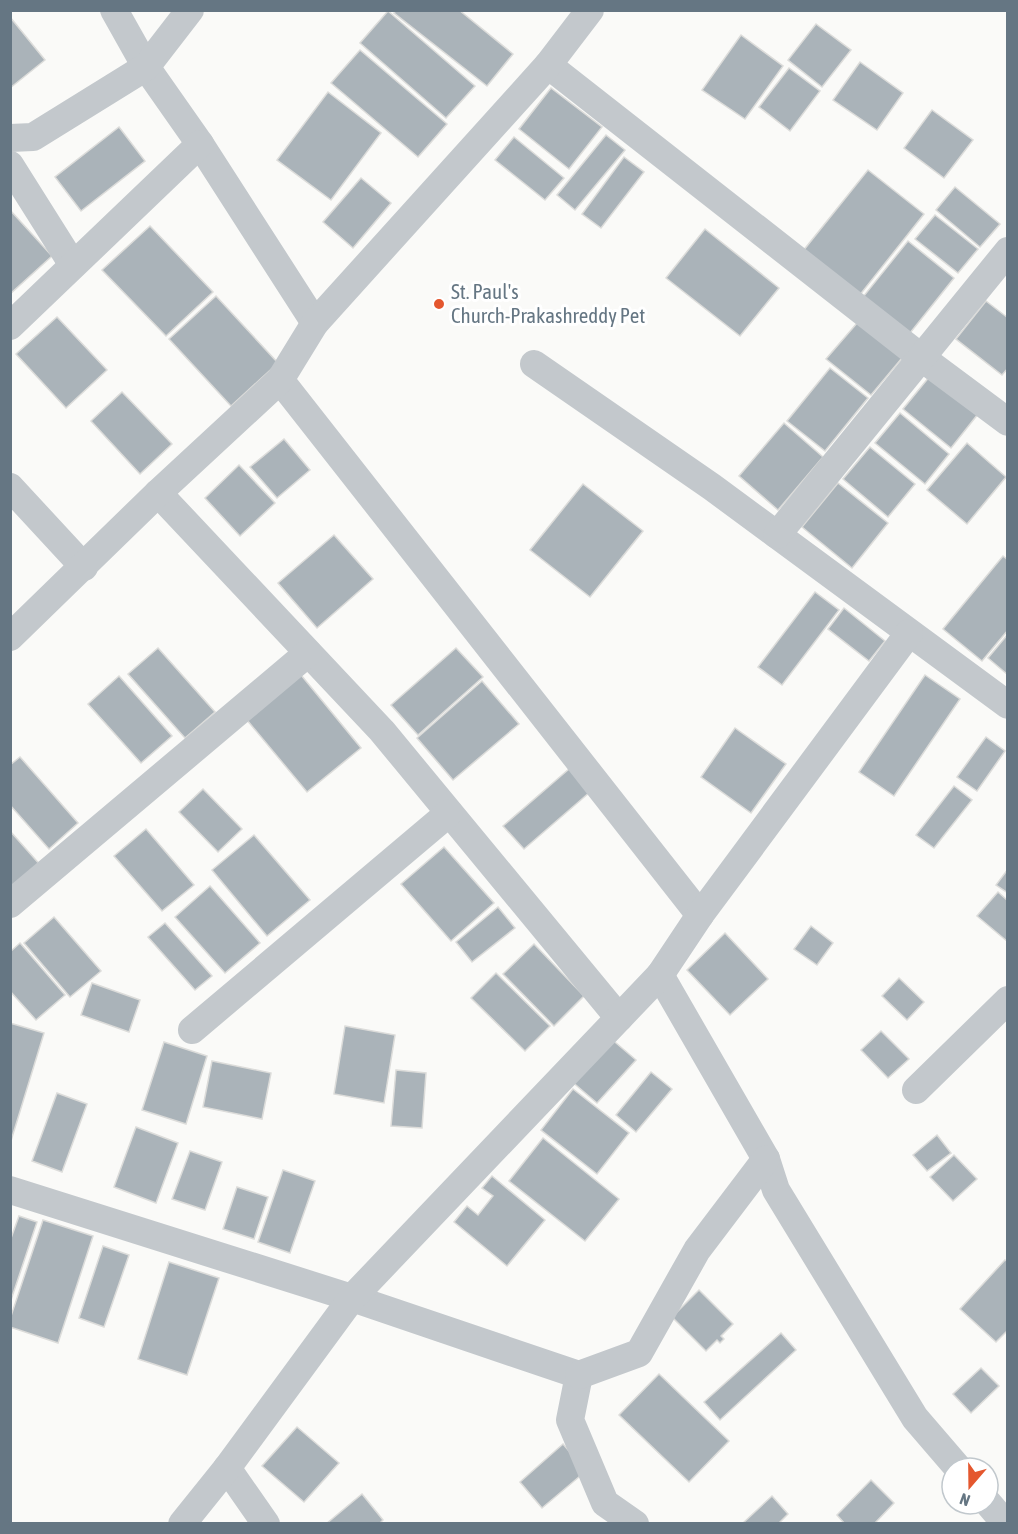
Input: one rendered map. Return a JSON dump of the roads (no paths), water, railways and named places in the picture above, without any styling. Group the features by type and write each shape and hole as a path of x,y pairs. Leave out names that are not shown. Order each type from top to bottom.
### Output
{"street":[{"path":"114,10 146,67 200,144 315,323"},
{"path":"10,138 33,137 146,67 189,10"},
{"path":"10,637 158,493 280,380 315,323 548,65 590,10"},
{"path":"548,65 1008,422"},
{"path":"10,326 200,144"},
{"path":"10,165 74,266"},
{"path":"777,535 1008,250"},
{"path":"534,364 712,487 1008,705"},
{"path":"280,380 700,915"},
{"path":"10,487 84,567"},
{"path":"158,493 382,731 619,1018"},
{"path":"182,1524 227,1468 352,1298 660,975 700,915 909,633"},
{"path":"10,904 308,653"},
{"path":"192,1030 449,813"},
{"path":"660,975 766,1159 776,1190 915,1418 948,1456"},
{"path":"916,1090 1008,1000"},
{"path":"10,1190 352,1298 579,1375 639,1353 697,1250 766,1159"},
{"path":"579,1375 570,1420 605,1503 634,1524"},
{"path":"227,1468 266,1524"}],"place":[{"name":"St. Paul's Church-Prakashreddy Pet","path":"439,304"}]}
